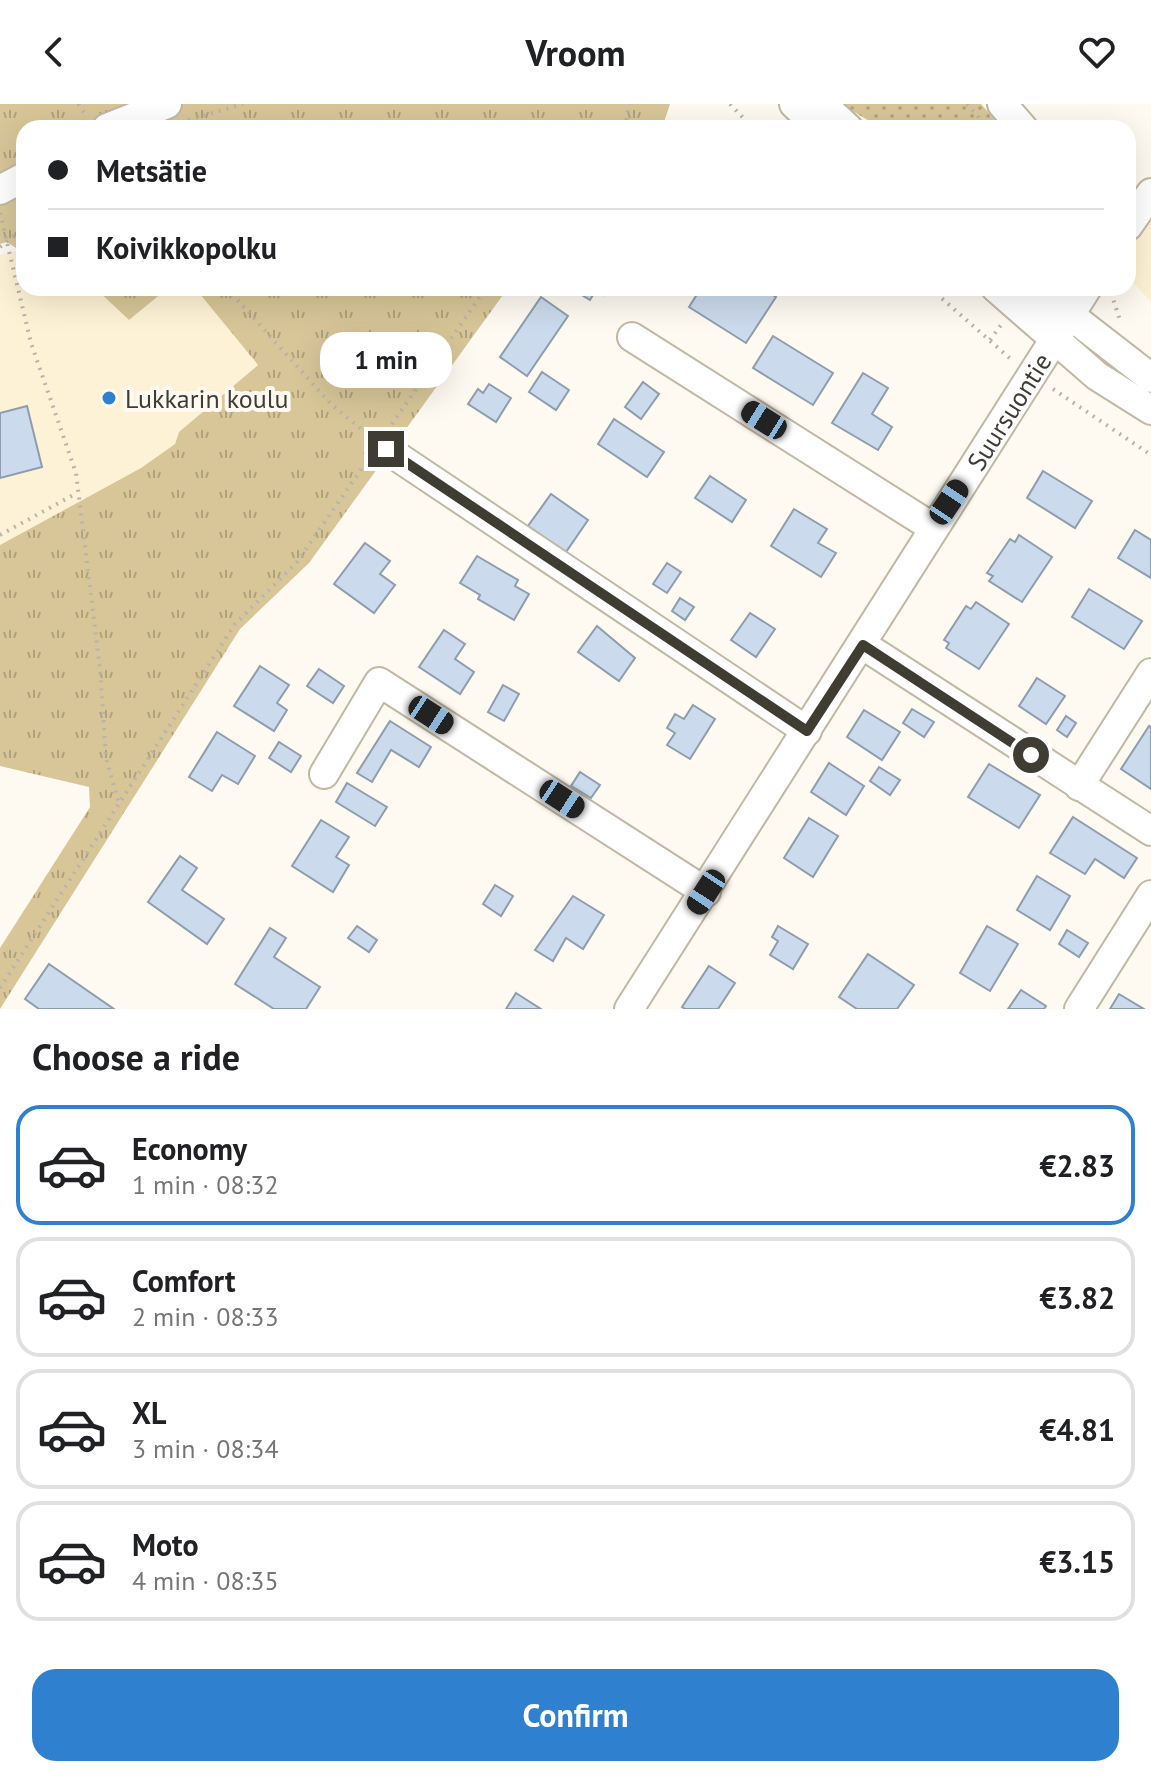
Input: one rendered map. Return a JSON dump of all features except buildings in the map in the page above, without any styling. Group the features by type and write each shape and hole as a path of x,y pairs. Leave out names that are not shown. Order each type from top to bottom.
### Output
{"street":[{"path":"794,104 811,120"},
{"path":"822,104 839,120"},
{"path":"1002,104 1016,120"},
{"path":"128,120 172,114"},
{"path":"1009,296 1151,378"},
{"path":"1040,296 1097,376 1151,410"},
{"name":"Suursuontie","path":"629,1009 863,645 932,527 1082,296"},
{"path":"632,337 932,527"},
{"path":"382,446 807,731"},
{"path":"863,645 1151,831"},
{"path":"1079,786 1151,673"},
{"path":"324,774 379,682 706,892"},
{"path":"1079,1009 1151,895"}],"path":[{"path":"78,104 94,120"},
{"path":"172,114 243,104"},
{"path":"730,104 745,120"},
{"path":"967,104 981,120"},
{"path":"0,210 16,280"},
{"path":"0,247 16,234"},
{"path":"20,296 31,343 73,461 100,669 106,758 119,804"},
{"path":"234,296 330,403 382,446"},
{"path":"0,988 235,624 297,562 382,446 481,296"},
{"path":"939,296 1015,363"},
{"path":"1046,385 1151,455"},
{"path":"0,535 77,493"}],"shaded area":[{"path":"1151,217 1151,302 1136,286 1136,239"},
{"name":"Lukkarin koulu","path":"16,251 16,296 104,296 129,320 158,296 202,296 258,365 179,432 175,444 141,468 0,545 0,255"}],"green space":[{"path":"0,104 670,104 665,120 16,120 16,248 7,242 0,244"},
{"path":"841,104 981,104 995,120 868,120"},
{"path":"104,296 158,296 129,320"},
{"path":"202,296 502,296 309,563 240,629 0,1009 0,948 90,807 89,787 0,766 0,545 141,468 175,444 179,432 258,365"}],"place":[{"name":"Lukkarin koulu","path":"109,398"}],"route":[{"path":"386,449 807,731 863,645 1031,755"}]}
